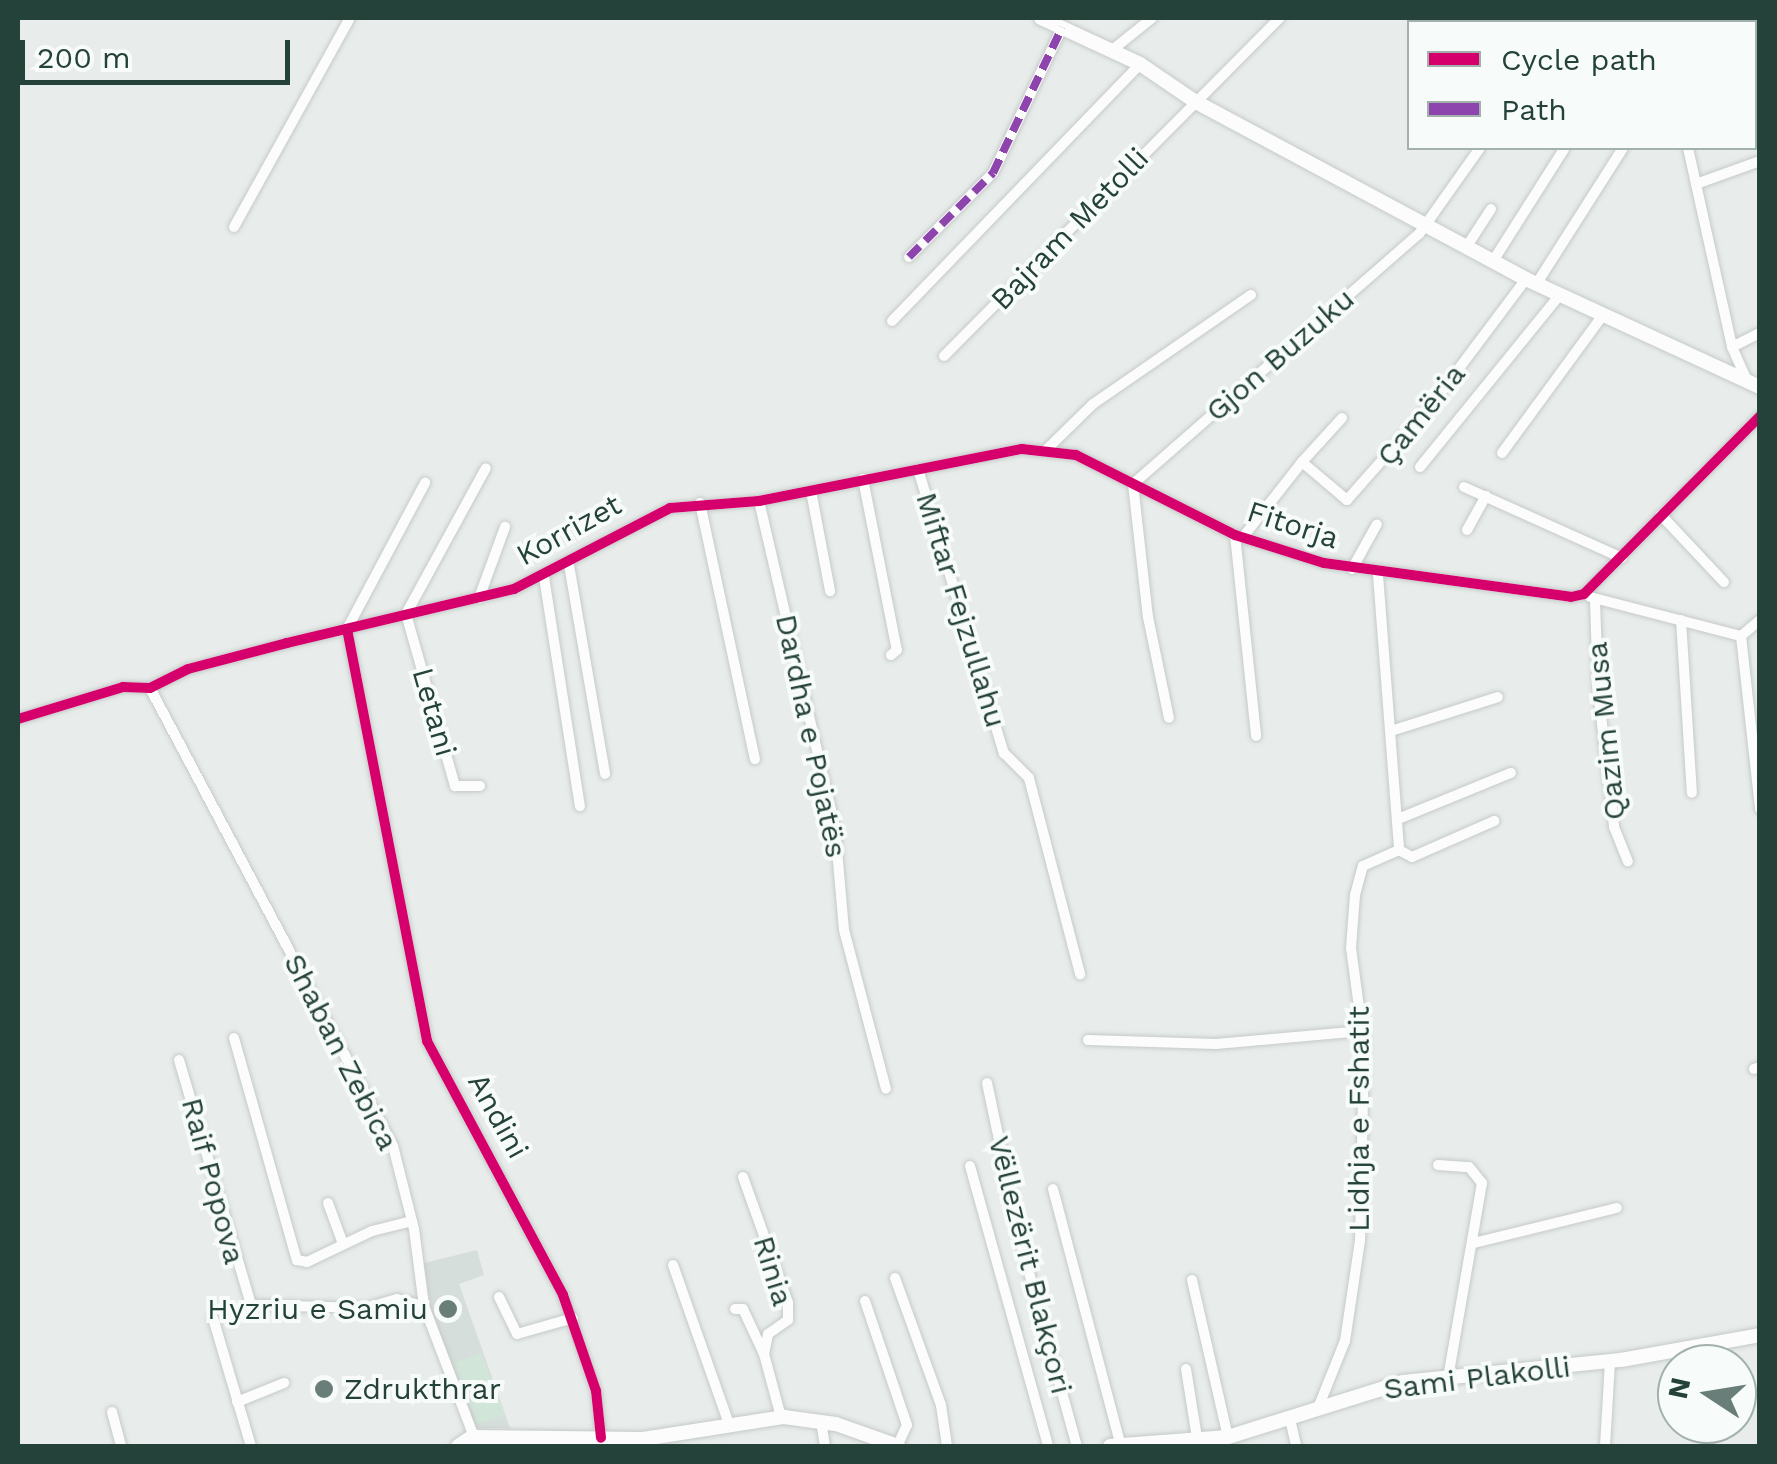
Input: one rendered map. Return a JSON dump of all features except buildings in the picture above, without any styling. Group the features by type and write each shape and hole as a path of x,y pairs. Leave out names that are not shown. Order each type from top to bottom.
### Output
{"street":[{"path":"234,227 350,18"},
{"path":"1042,18 1140,64 1196,102 1493,261 1753,384"},
{"path":"1110,51 1152,18"},
{"name":"Bajram Metolli","path":"944,356 1280,18"},
{"path":"910,258 992,174 1062,28"},
{"path":"892,321 1140,64"},
{"name":"Gjon Buzuku","path":"1134,484 1424,224 1479,150"},
{"path":"1493,261 1563,150"},
{"path":"1532,281 1622,150"},
{"path":"1688,150 1732,347 1753,384"},
{"path":"1696,184 1760,161"},
{"path":"1467,246 1490,209"},
{"name":"Çamëria","path":"1302,462 1352,498 1532,281"},
{"path":"1047,449 1093,404 1251,295"},
{"path":"1420,467 1560,295"},
{"path":"1502,453 1603,314"},
{"path":"1732,347 1760,333"},
{"path":"1590,597 1662,514 1760,416"},
{"name":"Çamëria","path":"1239,536 1342,418"},
{"name":"Fitorja","path":"759,502 999,451 1047,449 1076,455 1239,536 1352,569 1590,597 1741,636"},
{"path":"406,614 486,468"},
{"name":"Miftar Fejzullahu","path":"918,469 1004,754 1029,778 1080,974"},
{"path":"863,479 898,650 891,655"},
{"path":"347,630 425,483"},
{"path":"1134,484 1146,605 1169,718"},
{"path":"1464,486 1622,558"},
{"path":"811,491 830,591"},
{"path":"1467,530 1486,496"},
{"name":"Korrizet","path":"18,718 123,687 150,688 188,669 479,598 544,578 626,526 700,503 759,502"},
{"name":"Dardha e Pojatës","path":"759,502 836,827 844,930 886,1088"},
{"path":"700,503 755,759"},
{"path":"1662,514 1724,582"},
{"name":"Fitorja","path":"1352,569 1376,524"},
{"path":"479,598 505,528"},
{"name":"Fitorja","path":"1239,536 1256,736"},
{"name":"Korrizet","path":"570,565 605,774"},
{"path":"1378,575 1398,850"},
{"name":"Korrizet","path":"544,578 580,806"},
{"name":"Qazim Musa","path":"1590,597 1614,826 1628,861"},
{"name":"Letani","path":"406,614 456,786 480,786"},
{"path":"1681,620 1692,794"},
{"path":"1759,811 1741,636 1760,620"},
{"name":"Andini","path":"347,630 427,1040 517,1201 573,1318 596,1390 600,1438"},
{"name":"Shaban Zebica","path":"150,688 383,1124 412,1221 424,1306 474,1437"},
{"path":"1391,732 1498,697"},
{"path":"1398,819 1512,773"},
{"name":"Lidhja e Fshatit","path":"1318,1408 1353,1299 1362,1031 1351,948 1357,884 1364,866 1398,850 1404,858 1412,856 1494,821"},
{"path":"1088,1040 1216,1044 1362,1031"},
{"path":"234,1038 296,1260 307,1262 343,1244 412,1221"},
{"name":"Raif Popova","path":"178,1060 251,1305 366,1308 397,1298 424,1306"},
{"name":"Vëllezërit Blakçori","path":"987,1083 1022,1247 1077,1446"},
{"path":"1438,1165 1469,1166 1479,1175 1474,1243 1448,1378"},
{"path":"970,1166 1048,1446"},
{"name":"Rinia","path":"742,1177 788,1303 788,1320 768,1334 764,1354"},
{"path":"1053,1189 1121,1446"},
{"path":"328,1203 343,1244"},
{"path":"1474,1243 1616,1208"},
{"path":"673,1265 729,1424"},
{"path":"895,1278 941,1405 947,1446"},
{"path":"1192,1280 1228,1437"},
{"path":"499,1297 517,1334 573,1318"},
{"path":"458,1446 474,1437 651,1442 781,1417 821,1421 897,1446 907,1425 865,1300"},
{"name":"Rinia","path":"735,1309 744,1309 764,1354 781,1417"},
{"path":"213,1318 251,1446"},
{"name":"Sami Plakolli","path":"1110,1446 1228,1437 1402,1382 1610,1361 1760,1334"},
{"name":"Sami Plakolli","path":"1604,1446 1610,1361"},
{"path":"1186,1369 1197,1438"},
{"path":"237,1402 284,1383"},
{"path":"112,1412 121,1446"},
{"path":"1290,1419 1296,1446"},
{"path":"821,1421 825,1446"}],"shaded area":[{"path":"477,1250 484,1275 459,1284 510,1428 475,1428 431,1309 424,1263"}],"green space":[{"path":"481,1353 505,1415 478,1424 453,1364"}],"marked path":[{"path":"909,257 993,173 1062,28"}],"cycle path":[{"path":"18,719 123,687 150,688 188,669 287,643 514,589 670,508 759,501 1022,449 1076,455 1235,535 1324,563 1571,597 1584,594 1760,416"},
{"path":"347,629 427,1041 563,1295 596,1391 601,1438"}],"place":[{"name":"Hyzriu e Samiu","path":"448,1309"},
{"name":"Zdrukthrar","path":"324,1389"}]}
